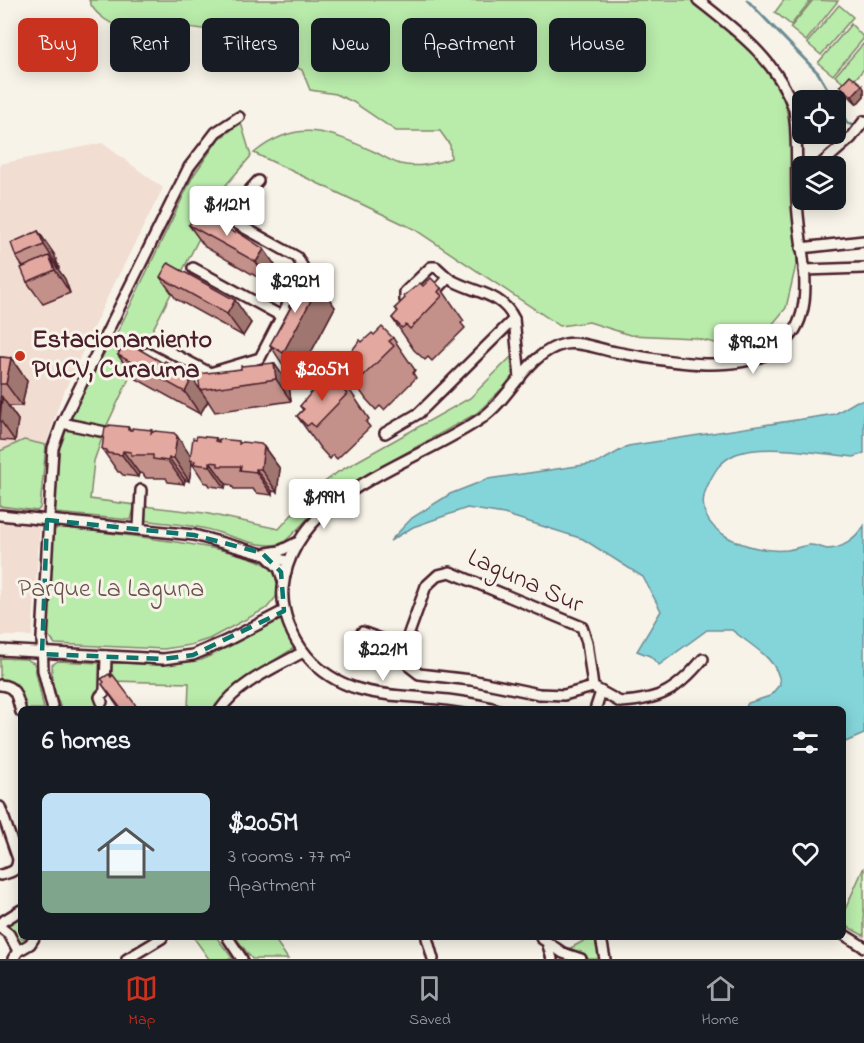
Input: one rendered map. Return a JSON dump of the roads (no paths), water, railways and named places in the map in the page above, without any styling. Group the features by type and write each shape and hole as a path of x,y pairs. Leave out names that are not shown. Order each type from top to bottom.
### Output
{"street":[{"path":"698,0 744,37 771,64 787,90 796,125 796,156"},
{"path":"52,706 43,670 42,654 47,520 53,448 62,423 193,161 216,132 239,117"},
{"path":"830,156 851,138 864,121"},
{"path":"106,336 128,343 149,341 210,373 259,359 304,276 303,266 297,257 232,220 246,194 258,181"},
{"path":"481,706 455,700 362,691 330,676 303,651 284,611 287,561 300,540 324,509 336,500 478,420 493,409 544,351 568,343 632,355 731,365 754,362 770,354 786,342 795,329 804,298 804,270 798,210"},
{"path":"801,248 864,241"},
{"path":"412,310 405,300 405,292 430,267 436,267 448,278 501,302 514,319 520,378"},
{"path":"193,268 283,317"},
{"path":"804,270 864,268"},
{"path":"436,291 448,278"},
{"path":"386,433 419,413 514,319"},
{"path":"62,423 102,433 124,434"},
{"path":"139,528 141,490"},
{"path":"0,515 139,528 216,539 287,561"},
{"path":"264,554 280,551 300,540"},
{"path":"264,554 279,568 284,583"},
{"name":"Laguna Sur","path":"404,647 426,586 438,575 450,572 582,627 597,689"},
{"path":"0,651 163,659 194,655 284,611"},
{"path":"362,632 404,647 410,667 419,674 471,680 538,694 564,695 597,689"},
{"path":"223,706 249,682 303,651"},
{"path":"105,691 106,656"},
{"path":"597,689 617,706 648,701 666,694 686,680 703,659"},
{"path":"0,685 16,691 20,706"},
{"path":"102,702 100,697 105,691 117,687"},
{"path":"595,706 597,689"},
{"path":"648,701 652,706"},
{"path":"0,807 18,859 18,867 13,872 0,875"},
{"path":"18,912 0,925 9,934 15,955 33,940"},
{"path":"846,935 864,947"},
{"path":"127,959 159,940"},
{"path":"229,940 242,959"},
{"path":"428,940 433,959"},
{"path":"601,940 606,959"},
{"path":"545,941 552,959"},
{"path":"545,941 581,959"}],"water":[{"path":"857,401 864,401 864,453 854,457 762,449 736,454 722,463 715,471 707,487 703,503 706,516 714,527 726,536 757,548 787,550 811,545 833,549 848,542 864,526 864,734 846,742 846,706 746,706 748,703 770,696 780,684 775,667 769,660 732,630 707,630 659,665 650,656 637,651 661,611 643,577 583,539 504,514 467,508 413,527 390,541 412,518 450,494 488,479 598,463 628,446 835,414"}],"waterway":[{"path":"747,0 818,73 828,90"},
{"path":"846,121 864,129"}],"place":[{"name":"Estacionamiento PUCV, Curauma","path":"20,356"}],"park label":[{"name":"Parque La Laguna","path":"111,590"}]}
